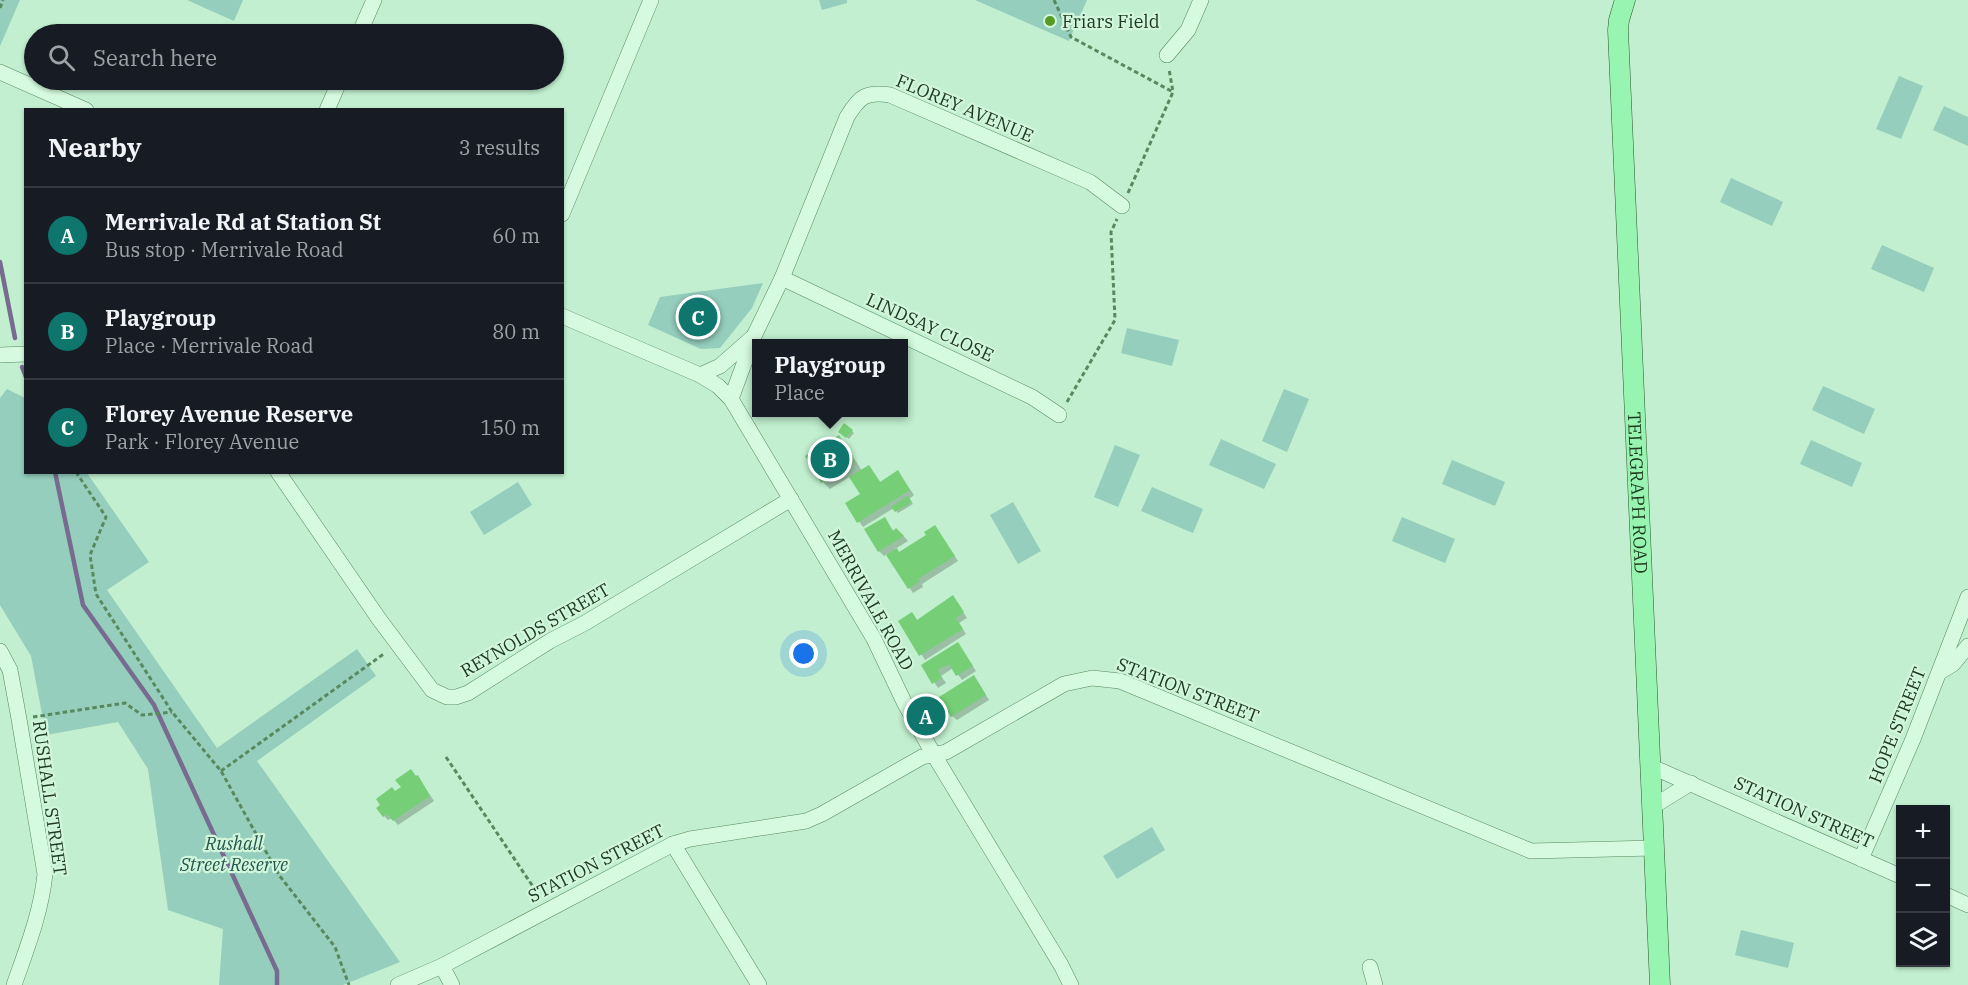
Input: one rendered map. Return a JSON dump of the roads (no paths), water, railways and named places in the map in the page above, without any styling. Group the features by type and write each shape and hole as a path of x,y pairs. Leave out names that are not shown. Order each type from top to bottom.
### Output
{"main road":[{"name":"TELEGRAPH ROAD","path":"1625,0 1618,30 1660,985"}],"street":[{"path":"363,24 374,0"},
{"path":"564,209 651,0"},
{"path":"1167,55 1188,30 1201,0"},
{"path":"0,72 24,83"},
{"path":"41,90 81,108"},
{"path":"328,108 336,90"},
{"name":"FLOREY AVENUE","path":"753,339 782,278 847,117 857,101 869,94 890,95 1090,182 1122,206"},
{"name":"LINDSAY CLOSE","path":"782,278 1032,397 1059,415"},
{"name":"MERRIVALE ROAD","path":"564,317 700,375 718,386 731,399 874,639 905,704 1071,985"},
{"name":"FLOREY AVENUE","path":"700,375 720,366 755,334"},
{"name":"FLOREY AVENUE","path":"731,399 752,342"},
{"path":"0,355 24,354"},
{"name":"REYNOLDS STREET","path":"279,474 432,690 447,697 462,695 791,499"},
{"name":"HOPE STREET","path":"1861,859 1914,739 1967,600"},
{"path":"1940,672 1953,664 1968,646"},
{"name":"RUSHALL STREET","path":"0,651 10,670 45,874 43,898 37,921 14,985"},
{"name":"STATION STREET","path":"398,985 442,966 674,844 690,839 806,821 831,810 922,757 946,752 1064,684 1092,678 1120,681 1531,851 1654,848"},
{"name":"STATION STREET","path":"1650,766 1896,874"},
{"path":"1652,807 1691,783"},
{"path":"674,844 759,985"},
{"path":"1950,897 1968,905"},
{"path":"442,966 452,985"},
{"path":"1370,967 1375,985"}],"waterway":[{"path":"0,262 15,338"},
{"path":"22,367 24,372"},
{"path":"55,474 83,605 154,705 277,971 277,985"}],"place":[{"name":"Friars Field","path":"1050,21"},
{"name":"Florey Avenue Reserve","path":"698,317"},
{"name":"Playgroup","path":"830,459"},
{"name":"Merrivale Rd at Station St","path":"926,716"}],"park label":[{"name":"Rushall Street Reserve","path":"234,853"}]}
